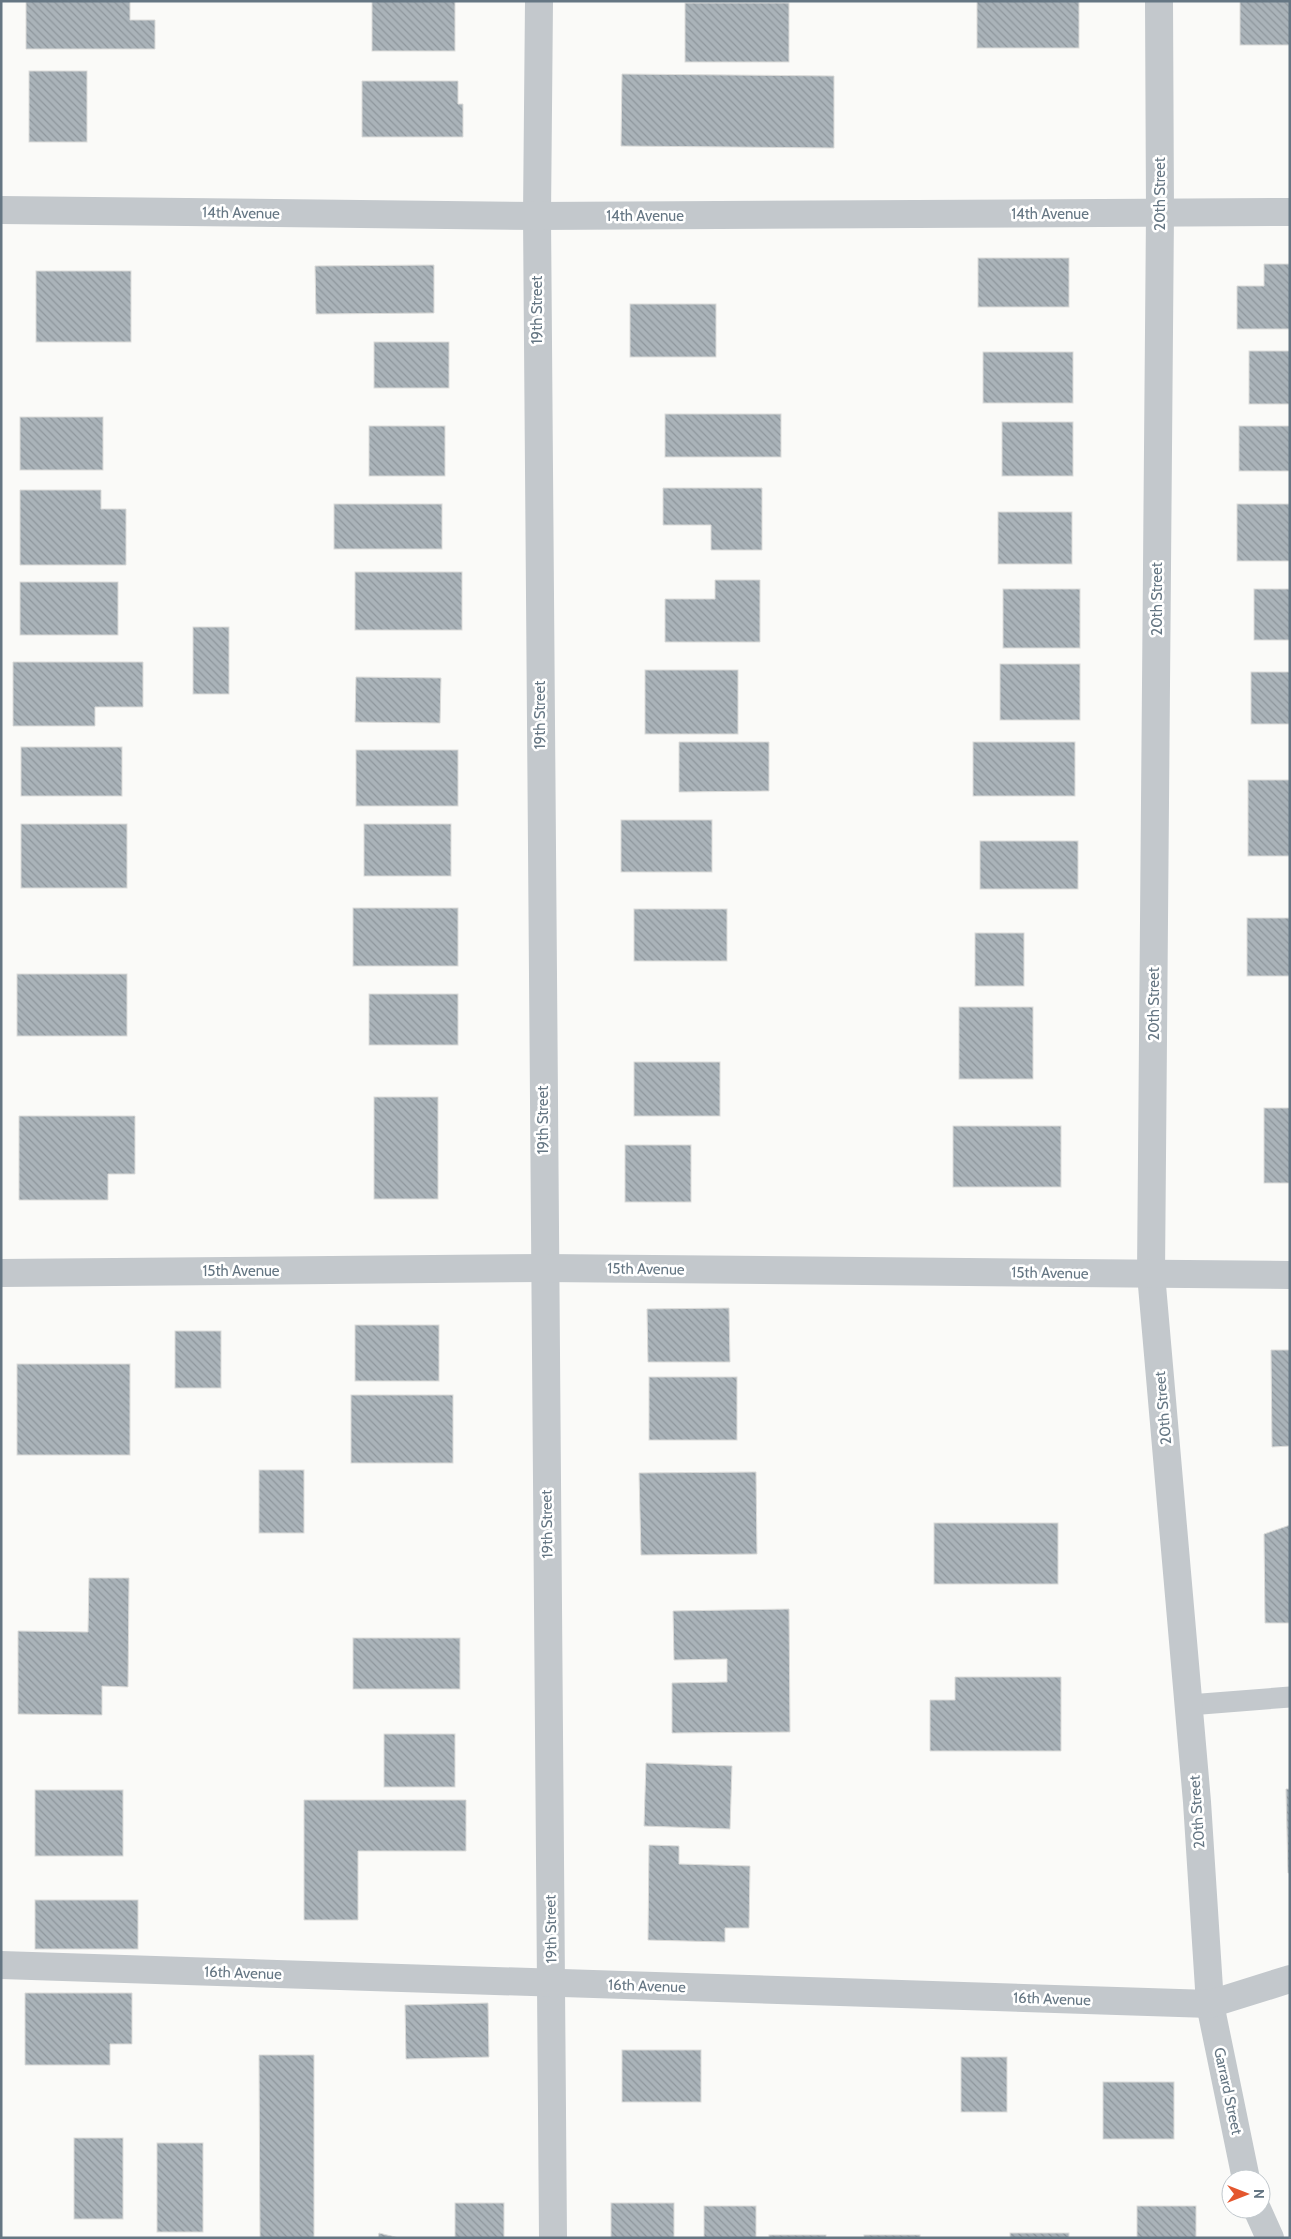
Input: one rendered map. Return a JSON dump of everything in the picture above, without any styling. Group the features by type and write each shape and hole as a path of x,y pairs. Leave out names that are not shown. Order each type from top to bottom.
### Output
{"street":[{"name":"19th Street","path":"539,1 536,216 553,2238"},
{"name":"20th Street","path":"1160,1 1151,1274 1189,1705 1210,2004"},
{"name":"14th Avenue","path":"1,210 536,216 1290,212"},
{"name":"15th Avenue","path":"1,1272 544,1268 1290,1274"},
{"name":"16th Avenue","path":"1,1965 1210,2004 1290,1979"},
{"name":"Garrard Street","path":"1210,2004 1244,2169"},
{"path":"1261,2219 1270,2238"}],"lane":[{"path":"1189,1705 1290,1697"}],"building":[{"path":"26,1 130,1 130,20 155,20 155,49 26,49"},
{"path":"372,1 455,1 455,51 372,51"},
{"path":"977,1 1079,1 1079,48 977,48"},
{"path":"1240,1 1290,1 1290,45 1240,45"},
{"path":"685,3 789,3 789,62 685,62"},
{"path":"29,71 87,71 87,142 29,142"},
{"path":"622,74 834,76 834,148 621,146"},
{"path":"362,81 458,81 458,104 463,104 463,137 362,137"},
{"path":"978,258 1069,258 1069,307 978,307"},
{"path":"1264,264 1290,264 1290,329 1237,329 1237,286 1264,286"},
{"path":"434,265 434,313 316,314 315,266"},
{"path":"36,271 131,271 131,342 36,342"},
{"path":"630,304 716,304 716,357 630,357"},
{"path":"374,342 449,342 449,388 374,388"},
{"path":"1249,351 1290,351 1290,404 1249,404"},
{"path":"983,352 1073,352 1073,403 983,403"},
{"path":"665,414 781,414 781,457 665,457"},
{"path":"20,417 103,417 103,470 20,470"},
{"path":"1002,422 1073,422 1073,476 1002,476"},
{"path":"369,426 445,426 445,476 369,476"},
{"path":"1239,426 1290,426 1290,471 1239,471"},
{"path":"663,488 762,488 762,550 711,550 711,525 663,525"},
{"path":"20,490 101,490 101,509 126,509 126,565 20,565"},
{"path":"334,504 442,504 442,549 334,549"},
{"path":"1237,504 1290,504 1290,561 1237,561"},
{"path":"998,512 1072,512 1072,564 998,564"},
{"path":"355,572 462,572 462,630 355,630"},
{"path":"715,580 760,580 760,642 665,642 665,599 715,599"},
{"path":"20,582 118,582 118,635 20,635"},
{"path":"1003,589 1080,589 1080,648 1003,648"},
{"path":"1254,589 1290,589 1290,640 1254,640"},
{"path":"193,627 229,627 229,694 193,694"},
{"path":"13,662 143,662 143,707 95,707 95,726 13,726"},
{"path":"1000,664 1080,664 1080,720 1000,720"},
{"path":"645,670 738,670 738,734 645,734"},
{"path":"1251,672 1290,672 1290,724 1251,724"},
{"path":"356,677 441,678 440,723 355,722"},
{"path":"679,742 769,742 769,791 679,792"},
{"path":"973,742 1075,742 1075,796 973,796"},
{"path":"21,747 122,747 122,796 21,796"},
{"path":"356,750 458,750 458,806 356,806"},
{"path":"1248,780 1290,780 1290,856 1248,856"},
{"path":"621,820 712,820 712,872 621,872"},
{"path":"21,824 127,824 127,888 21,888"},
{"path":"364,824 451,824 451,876 364,876"},
{"path":"980,841 1078,841 1078,889 980,889"},
{"path":"353,908 458,908 458,966 353,966"},
{"path":"634,909 727,909 727,961 634,961"},
{"path":"1247,918 1290,918 1290,976 1247,976"},
{"path":"975,933 1024,933 1024,986 975,986"},
{"path":"17,974 127,974 127,1036 17,1036"},
{"path":"369,994 458,994 458,1045 369,1045"},
{"path":"959,1007 1033,1007 1033,1079 959,1079"},
{"path":"634,1062 720,1062 720,1116 634,1116"},
{"path":"374,1097 438,1097 438,1199 374,1199"},
{"path":"1264,1108 1290,1108 1290,1183 1264,1183"},
{"path":"19,1116 135,1116 135,1174 108,1174 108,1200 19,1200"},
{"path":"953,1126 1061,1126 1061,1187 953,1187"},
{"path":"625,1145 691,1145 691,1202 625,1202"},
{"path":"729,1308 730,1362 648,1362 647,1309"},
{"path":"355,1325 439,1325 439,1381 355,1381"},
{"path":"175,1331 221,1331 221,1388 175,1388"},
{"path":"1271,1350 1290,1350 1290,1446 1272,1447"},
{"path":"17,1364 130,1364 130,1455 17,1455"},
{"path":"649,1377 737,1377 737,1440 649,1440"},
{"path":"351,1395 453,1395 453,1463 351,1463"},
{"path":"259,1470 304,1470 304,1533 259,1533"},
{"path":"756,1472 757,1554 641,1555 639,1473"},
{"path":"934,1523 1058,1523 1058,1584 934,1584"},
{"path":"1290,1525 1290,1623 1265,1623 1264,1534"},
{"path":"89,1578 129,1578 128,1687 102,1686 102,1715 18,1714 18,1631 88,1632"},
{"path":"789,1609 790,1732 672,1733 672,1683 727,1682 727,1659 674,1660 673,1611"},
{"path":"353,1638 460,1638 460,1689 353,1689"},
{"path":"955,1677 1061,1677 1061,1751 930,1751 930,1700 955,1700"},
{"path":"384,1734 455,1734 455,1787 384,1787"},
{"path":"646,1763 732,1766 730,1829 644,1826"},
{"path":"1286,1789 1290,1789 1290,1873 1288,1873"},
{"path":"35,1790 123,1790 123,1856 35,1856"},
{"path":"304,1800 466,1800 466,1851 358,1851 358,1920 304,1920"},
{"path":"649,1845 679,1846 679,1864 750,1866 749,1928 725,1928 725,1942 648,1940"},
{"path":"35,1900 138,1900 138,1949 35,1949"},
{"path":"25,1993 132,1993 132,2044 110,2044 110,2065 25,2065"},
{"path":"488,2003 489,2057 406,2059 405,2005"},
{"path":"622,2050 701,2050 701,2102 622,2102"},
{"path":"259,2055 314,2055 314,2238 260,2238"},
{"path":"961,2057 1007,2057 1007,2112 961,2112"},
{"path":"1103,2082 1174,2082 1174,2139 1103,2139"},
{"path":"74,2138 123,2138 123,2219 74,2219"},
{"path":"157,2143 203,2143 203,2232 157,2232"},
{"path":"455,2203 504,2203 504,2238 455,2238"},
{"path":"611,2203 674,2203 674,2238 611,2238"},
{"path":"704,2206 756,2206 756,2238 704,2238"},
{"path":"1137,2206 1196,2206 1196,2238 1137,2238"},
{"path":"379,2233 399,2238 378,2238"},
{"path":"1010,2233 1069,2233 1069,2238 1010,2238"},
{"path":"769,2235 826,2235 826,2238 769,2238"},
{"path":"864,2235 920,2235 920,2238 864,2238"}]}
